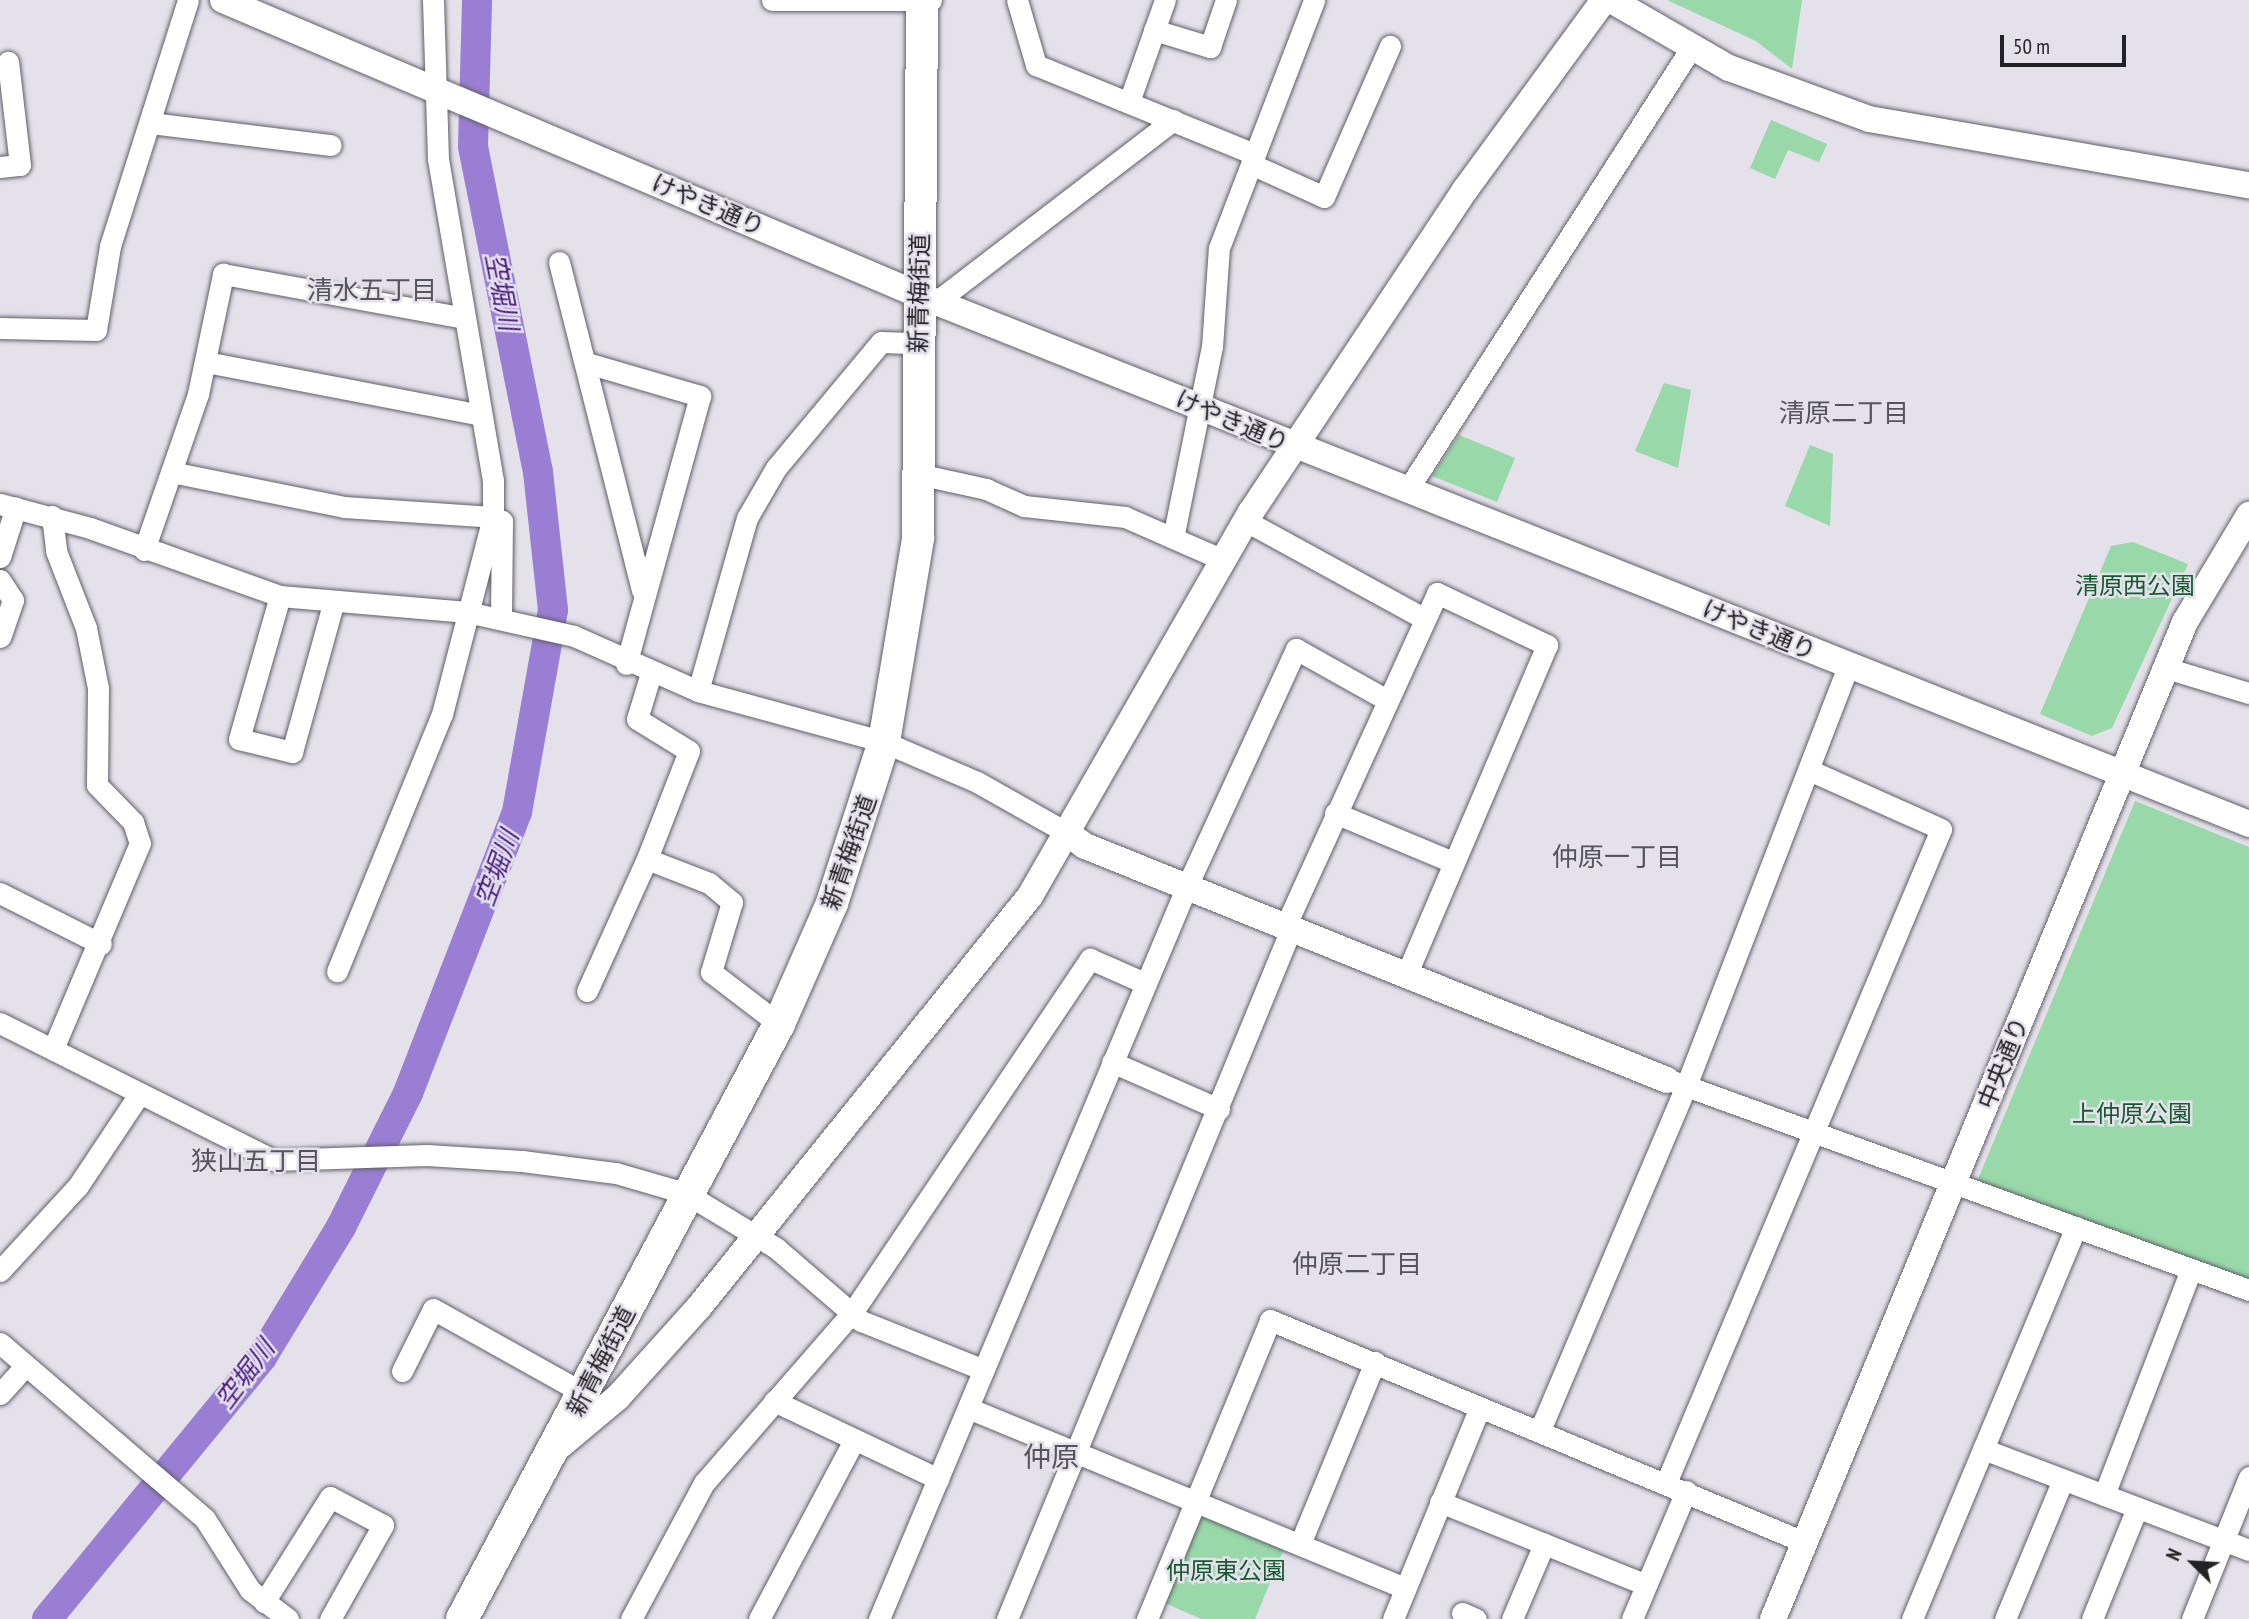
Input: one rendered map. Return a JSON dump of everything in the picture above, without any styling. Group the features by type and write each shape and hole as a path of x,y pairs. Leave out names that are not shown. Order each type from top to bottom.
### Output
{"main road":[{"name":"新青梅街道","path":"462,1619 585,1394 685,1193 779,1024 832,903 884,742 909,615 918,474 918,343 928,298 925,1"}],"street":[{"path":"0,328 96,330 110,246 188,0"},
{"name":"けやき通り","path":"223,0 928,298 1297,449 1408,489 2249,824"},
{"path":"337,971 413,797 493,517 480,415 460,317 436,92 433,0"},
{"path":"772,0 925,1"},
{"path":"1017,0 1036,65 1173,120 1324,197 1390,46"},
{"path":"1129,102 1165,0"},
{"path":"1154,30 1210,47 1226,0"},
{"path":"1173,538 1212,347 1219,248 1314,0"},
{"path":"556,1449 618,1397 757,1236 1030,896 1221,559 1297,449 1465,190 1600,1 1769,86 1868,119 2249,184"},
{"path":"1408,489 1691,48"},
{"path":"0,167 20,165 8,62"},
{"path":"928,298 1173,120"},
{"path":"151,123 331,145"},
{"path":"559,262 570,321 587,363 643,593"},
{"path":"144,550 206,362 223,274 460,317"},
{"path":"698,691 747,518 776,468 881,342 918,343"},
{"path":"206,362 480,415"},
{"path":"587,363 699,396 643,593 626,664"},
{"path":"171,472 344,507 493,517 502,521 504,619"},
{"path":"918,474 986,489 1024,506 1125,517 1221,559"},
{"path":"0,557 4,504 52,516 280,596 333,604 467,612 571,635 626,664 698,691 884,742 977,782 1067,833 1186,886 1676,1083 1816,1131 2249,1290"},
{"name":"中央通り","path":"1773,1619 2185,622 2249,515"},
{"path":"52,516 56,551 86,628 98,688 97,785 133,822 140,843 101,944 53,1049"},
{"path":"1246,522 1421,618"},
{"path":"0,580 13,600 0,637"},
{"path":"1007,1619 1219,1109 1335,813 1421,618 1437,593 1547,645 1406,976"},
{"path":"280,596 239,739 292,752 333,604"},
{"path":"880,1619 1186,886 1296,649 1385,699"},
{"path":"1540,1430 1676,1083 1809,770 1848,666"},
{"path":"2166,668 2249,693"},
{"path":"587,991 647,859 689,751 637,719 651,673"},
{"path":"1632,1619 1646,1585 1676,1487 1816,1131 1941,829 1809,770"},
{"path":"1335,813 1453,862"},
{"path":"647,859 709,883 732,902 711,972 779,1024"},
{"path":"0,893 101,944"},
{"path":"631,1619 704,1483 852,1313 1090,959 1145,983"},
{"path":"0,1023 138,1096 273,1160 313,1163 408,1155 616,1172 685,1193 757,1236 852,1313 984,1370"},
{"path":"1112,1062 1219,1109"},
{"path":"0,1270 78,1186 138,1096"},
{"path":"1912,1619 2076,1227"},
{"path":"2105,1495 2191,1269"},
{"path":"402,1371 433,1309 585,1394"},
{"path":"1147,1619 1198,1502 1270,1320 1804,1542"},
{"path":"0,1343 205,1519 264,1602 288,1619"},
{"path":"1300,1544 1376,1363"},
{"path":"0,1394 25,1366"},
{"path":"774,1402 938,1479"},
{"path":"1392,1619 1480,1407"},
{"path":"968,1408 1405,1588"},
{"path":"759,1619 854,1440"},
{"path":"1983,1449 2249,1550"},
{"path":"2192,1619 2249,1478"},
{"path":"2005,1619 2063,1480"},
{"path":"264,1602 330,1497 383,1525 330,1619"},
{"path":"1440,1502 1646,1585"},
{"path":"2092,1619 2137,1507"},
{"path":"1512,1619 1544,1544"}],"green space":[{"path":"1667,0 1802,0 1792,69 1756,41"},
{"path":"1771,120 1827,144 1819,162 1788,150 1775,179 1750,168"},
{"path":"1664,383 1691,390 1678,468 1635,451"},
{"path":"1459,435 1515,458 1497,502 1432,476"},
{"path":"1810,445 1833,454 1830,526 1785,506"},
{"name":"清原西公園","path":"2133,542 2188,564 2112,728 2092,736 2040,714 2111,546"},
{"name":"上仲原公園","path":"2135,801 2249,847 2249,1283 1976,1184"},
{"name":"仲原東公園","path":"1209,1513 1285,1546 1255,1619 1201,1619 1165,1603 1197,1520"}],"waterway":[{"name":"空堀川","path":"47,1619 262,1357 341,1227 408,1093 517,812 553,610 538,472 473,146 477,0"}],"district":[{"name":"清水五丁目","path":"372,290"},
{"name":"清原二丁目","path":"1844,413"},
{"name":"仲原一丁目","path":"1617,857"},
{"name":"狭山五丁目","path":"256,1161"},
{"name":"仲原二丁目","path":"1357,1264"},
{"name":"仲原","path":"1051,1457"}]}
